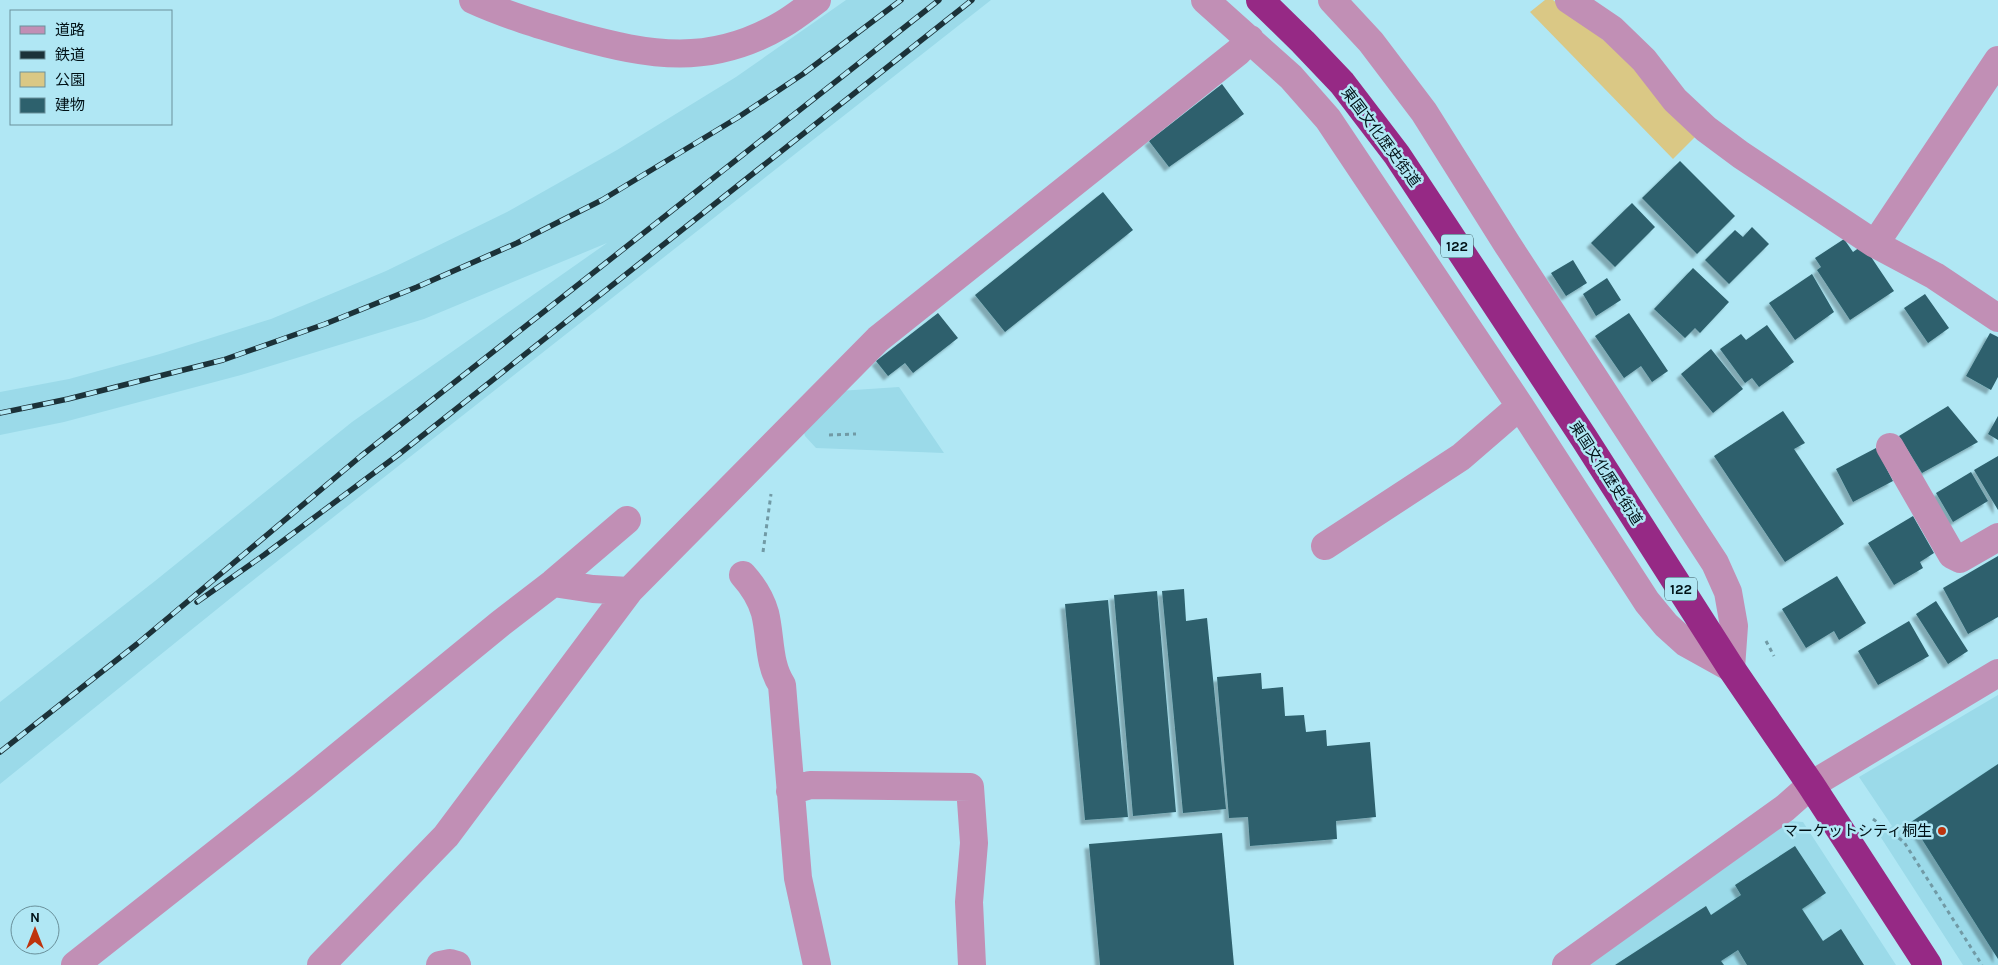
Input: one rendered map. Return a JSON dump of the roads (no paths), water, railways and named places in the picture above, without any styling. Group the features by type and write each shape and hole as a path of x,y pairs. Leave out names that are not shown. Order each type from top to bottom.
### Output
{"highway":[{"name":"東国文化歴史街道","path":"1259,0 1303,42 1342,84 1397,155 1584,438 1731,668 1811,785 1928,965"}],"street":[{"path":"473,0 522,20 587,38 668,54 709,52 754,39 783,24 818,0"},
{"path":"1205,0 1241,28 1291,77 1328,119 1520,406 1647,602 1666,625 1686,643 1731,668 1734,626 1728,592 1715,563 1507,244 1424,112 1371,42 1332,0"},
{"path":"321,965 446,836 629,591 878,339 1238,52 1241,28 1259,0"},
{"path":"1569,0 1612,29 1644,60 1676,100 1706,129 1875,244 1935,276 1998,318"},
{"path":"1875,244 1998,60"},
{"path":"1325,546 1461,457 1520,406"},
{"path":"1890,447 1952,555 1960,559 1998,537"},
{"path":"75,965 303,785 501,623 553,583 627,520"},
{"path":"553,583 593,589 629,591"},
{"path":"749,584 764,612 775,674 782,685 798,878 818,965"},
{"path":"1566,965 1785,808 1811,785 1998,674"},
{"path":"790,791 810,786 970,787 974,843 969,902 972,965"},
{"path":"440,965 450,963 456,965"}],"railway":[{"path":"0,413 68,399 223,360 325,324 417,287 517,243 602,200 737,118 803,74 901,0"},
{"path":"0,752 137,644 361,456 939,0"},
{"path":"197,602 264,555 398,455 972,0"}],"place":[{"name":"マーケットシティ桐生","path":"1942,831"}]}
